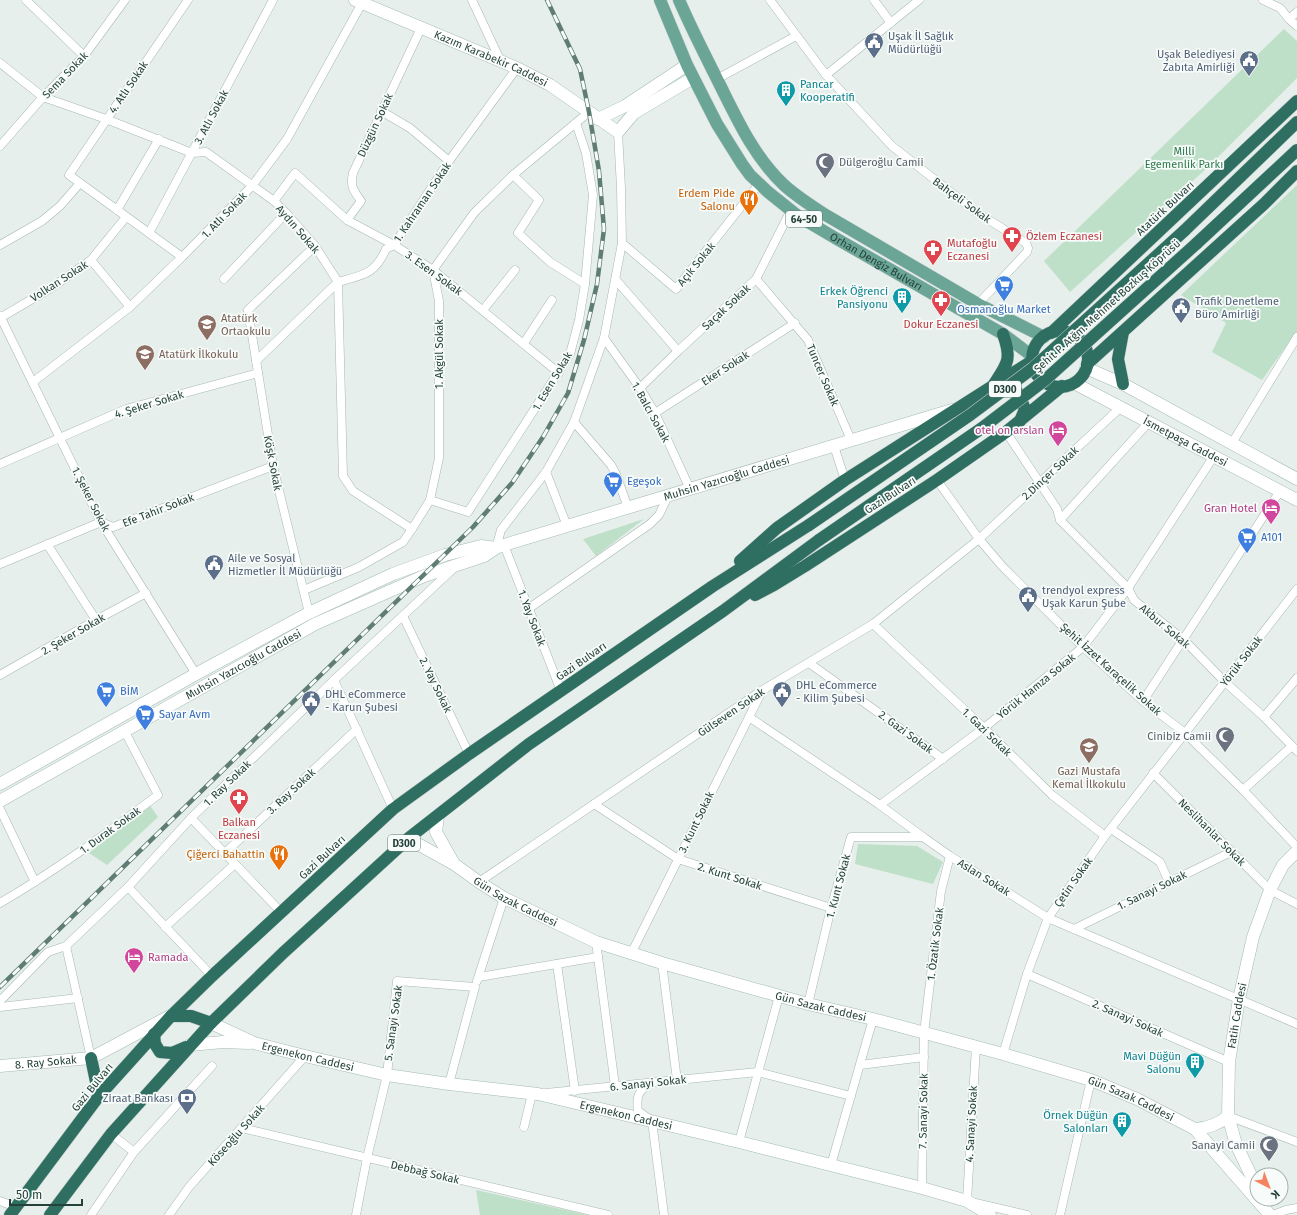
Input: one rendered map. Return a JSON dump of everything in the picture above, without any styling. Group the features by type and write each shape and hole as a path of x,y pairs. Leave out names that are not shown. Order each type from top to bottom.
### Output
{"highway":[{"name":"Atatürk Bulvarı","path":"1047,335 1297,101"},
{"name":"Şehit P. Atğm. Mehmet Bozkuş Köprüsü","path":"809,525 970,415 1032,368 1184,231 1297,122"},
{"name":"Şehit P. Atğm. Mehmet Bozkuş Köprüsü","path":"819,540 982,428 1045,380 1196,244 1297,150"},
{"path":"1087,366 1087,353 1082,342 1068,332 1056,332 1047,335 1036,345 1032,359 1035,372 1042,380 1051,385 1062,386 1074,383 1081,376 1087,366 1297,172"},
{"path":"1123,332 1118,359 1124,384"},
{"path":"993,386 1009,358 1009,351 1003,334"},
{"name":"Gazi Bulvarı","path":"713,586 777,528 845,480 993,386 1032,359"},
{"path":"993,386 1007,385 1018,393 1025,409 1020,421"},
{"name":"Gazi Bulvarı","path":"723,611 774,585 937,480 1006,432 1062,386"},
{"name":"Gazi Bulvarı","path":"13,1211 100,1096 171,1016 212,976 393,809 469,754 713,586 809,525"},
{"name":"Gazi Bulvarı","path":"50,1215 111,1134 190,1045 283,953 402,844 528,744 723,611 819,540"},
{"path":"171,1016 191,1016 211,1023"},
{"path":"154,1034 155,1044 160,1052 172,1053 190,1045"},
{"path":"91,1058 100,1096"}],"main road":[{"name":"Orhan Dengiz Bulvarı","path":"660,0 687,65 717,124 746,169 759,184 791,210 837,239 1003,334 1032,359"},
{"name":"Orhan Dengiz Bulvarı","path":"679,0 740,126 767,166 784,185 802,200 824,214 978,304 1047,335"},
{"path":"687,65 705,56"},
{"path":"693,78 714,74"}],"street":[{"path":"26,0 84,56"},
{"name":"Sema Sokak","path":"0,146 44,97 84,56 125,0"},
{"name":"4. Atlı Sokak","path":"80,183 69,175 188,0"},
{"name":"3. Atlı Sokak","path":"149,233 273,0"},
{"path":"472,0 501,62"},
{"name":"Bahçeli Sokak","path":"770,0 826,75 892,146 976,212 1026,243 1028,248 1027,252 978,304"},
{"path":"874,0 890,23"},
{"path":"826,75 919,0"},
{"path":"1263,0 1280,8 1297,26"},
{"name":"Kazım Karabekir Caddesi","path":"359,1 516,68 550,85 618,132"},
{"name":"1. Atlı Sokak","path":"33,382 130,307 252,186 287,139 359,1"},
{"path":"1289,19 1297,12"},
{"name":"Düzgün Sokak","path":"347,220 360,201 353,190 351,183 353,173 381,111 422,28"},
{"path":"714,74 796,36"},
{"name":"Aydın Sokak","path":"0,63 44,97 159,139 192,153 206,152 274,201 315,246 338,282"},
{"path":"433,270 474,213 513,175 576,123 594,115 624,106 687,65"},
{"name":"1. Kahraman Sokak","path":"256,361 338,282 354,278 372,270 380,261 386,249 394,245 449,161 516,68"},
{"path":"500,547 501,530 546,472 574,422 604,338 622,243 618,132 634,113 693,78"},
{"path":"381,111 410,128 449,161"},
{"name":"1. Esen Sokak","path":"430,500 468,512 570,354 579,320 585,284 593,195 586,153 576,123"},
{"path":"117,210 159,139"},
{"name":"3. Esen Sokak","path":"274,201 295,173 347,220 394,245 433,270 559,373"},
{"path":"513,175 539,200 518,233 550,262 585,284"},
{"path":"0,245 42,221 60,206 80,183 182,257"},
{"name":"Açık Sokak","path":"622,243 676,289 759,184"},
{"name":"Saçak Sokak","path":"640,388 756,279 791,210"},
{"path":"224,280 286,213"},
{"name":"Volkan Sokak","path":"0,317 51,288 91,260 126,217"},
{"name":"Köşk Sokak","path":"310,613 273,466 248,310 315,246"},
{"path":"91,260 130,307"},
{"name":"1. Akgül Sokak","path":"304,590 358,567 403,542 430,500 439,458 439,301 433,270"},
{"path":"483,310 515,270"},
{"name":"Tuncer Sokak","path":"756,279 808,340 851,440"},
{"path":"616,280 678,351"},
{"path":"338,282 343,476 353,491 412,530"},
{"path":"524,343 552,300"},
{"name":"1. Şeker Sokak","path":"0,317 101,522 196,674"},
{"name":"Eker Sokak","path":"655,413 795,323"},
{"name":"1. Balcı Sokak","path":"604,338 640,388 655,413 690,489"},
{"path":"1232,443 1296,340"},
{"name":"İsmetpaşa Caddesi","path":"1087,366 1124,384 1297,478"},
{"name":"4. Şeker Sokak","path":"0,464 126,409 258,373"},
{"name":"İsmetpaşa Caddesi","path":"1074,383 1297,500"},
{"name":"2.Dinçer Sokak","path":"979,539 1121,407"},
{"name":"Muhsin Yazıcıoğlu Caddesi","path":"0,801 315,624 424,576 484,556 500,547 957,408"},
{"path":"574,422 611,465 616,474 628,508"},
{"path":"1060,520 1149,422"},
{"name":"Akbur Sokak","path":"1006,432 1058,509 1060,520 1128,588 1134,600 1184,640 1224,682 1264,717 1295,749"},
{"path":"834,446 845,480"},
{"name":"Yörük Hamza Sokak","path":"880,805 984,728 1083,648 1128,588 1214,456"},
{"name":"Efe Tahir Sokak","path":"0,564 101,522 113,527 273,466"},
{"path":"546,472 567,526"},
{"name":"Şehit İzzet Karaçelik Sokak","path":"937,480 979,539 1002,566 1083,648 1143,701 1185,733 1243,790 1297,847"},
{"path":"1143,701 1280,491"},
{"path":"528,609 650,524 659,515 668,496"},
{"name":"Gülseven Sokak","path":"479,882 761,691 872,624 979,539"},
{"path":"47,544 96,620"},
{"name":"Muhsin Yazıcıoğlu Caddesi","path":"0,784 196,674 310,613 393,574 445,555 481,546 500,547"},
{"name":"1. Yay Sokak","path":"500,547 528,609 561,691"},
{"name":"1. Ray Sokak","path":"0,1001 48,952 66,946 128,887 191,818 334,680 457,565"},
{"name":"Yörük Sokak","path":"1185,733 1297,589"},
{"name":"2. Şeker Sokak","path":"0,675 146,593"},
{"path":"310,613 315,624"},
{"name":"2. Yay Sokak","path":"403,616 469,754"},
{"name":"1. Gazi Sokak","path":"872,624 984,728 1052,795 1108,832 1160,862 1169,882"},
{"name":"2. Gazi Sokak","path":"810,662 943,759"},
{"path":"334,680 393,809"},
{"path":"1264,717 1295,683"},
{"name":"3. Kunt Sokak","path":"631,954 761,691"},
{"name":"Aslan Sokak","path":"749,717 880,805 950,856 1048,918 1297,1024"},
{"name":"3. Ray Sokak","path":"225,853 357,729"},
{"name":"1. Durak Sokak","path":"0,903 36,882 111,830 158,795 124,730"},
{"name":"Çetin Sokak","path":"1003,1054 1027,974 1048,918 1108,832 1185,733"},
{"path":"1243,790 1295,749"},
{"name":"Neslihanlar Sokak","path":"1153,773 1270,890 1297,904"},
{"name":"2. Kunt Sokak","path":"594,804 678,859 831,908"},
{"path":"0,809 36,882"},
{"path":"438,816 436,832 454,864"},
{"path":"191,818 281,912"},
{"name":"1. Kunt Sokak","path":"808,1004 831,908 851,837 923,837"},
{"name":"Gün Sazak Caddesi","path":"402,844 416,843 454,864 504,898 596,942 631,954 779,996 976,1046 1091,1080 1137,1099 1196,1129"},
{"name":"Fatih Caddesi","path":"1249,1171 1236,1144 1228,1116 1229,1062 1239,999 1253,937 1270,890 1283,865 1297,851"},
{"name":"1. Sanayi Sokak","path":"1074,929 1231,852"},
{"name":"1. Özatik Sokak","path":"924,1033 941,891 950,856"},
{"path":"166,927 235,864"},
{"path":"128,887 212,976"},
{"path":"449,1084 475,987 504,898"},
{"path":"596,942 615,1086"},
{"path":"66,946 91,1058 171,1016"},
{"path":"478,977 598,957"},
{"path":"662,963 677,1080"},
{"path":"557,964 575,1090"},
{"name":"2. Sanayi Sokak","path":"1027,974 1229,1062"},
{"name":"5. Sanayi Sokak","path":"387,1075 398,981 475,987"},
{"path":"739,1142 779,996"},
{"path":"0,1007 78,998"},
{"path":"832,1165 872,1019"},
{"path":"211,1023 254,1044"},
{"name":"7. Sanayi Sokak","path":"922,1188 924,1033"},
{"path":"190,1045 223,1042 254,1044"},
{"name":"Ergenekon Caddesi","path":"254,1044 387,1075 535,1094 652,1121 922,1188 966,1201 990,1215"},
{"name":"4. Sanayi Sokak","path":"966,1201 976,1046"},
{"name":"Köseoğlu Sokak","path":"169,1215 189,1187 305,1056"},
{"path":"860,1065 924,1057"},
{"name":"8. Ray Sokak","path":"0,1066 91,1058"},
{"path":"91,1215 134,1152 212,1066"},
{"path":"758,1072 851,1096"},
{"name":"6. Sanayi Sokak","path":"535,1094 758,1072"},
{"path":"356,1215 367,1158 387,1075"},
{"path":"1060,1215 1091,1080"},
{"path":"650,1083 642,1088 636,1100 638,1111 652,1121 664,1215"},
{"path":"524,1127 535,1094"},
{"path":"1196,1129 1206,1128 1221,1122 1228,1116 1297,1142"},
{"name":"Debbağ Sokak","path":"242,1128 608,1215"},
{"path":"1196,1129 1271,1215 1297,1208"},
{"path":"111,1134 134,1152"},
{"path":"0,1201 13,1211"},
{"path":"966,1201 1027,1215"}],"green space":[{"name":"Milli Egemenlik Parkı","path":"1284,29 1297,41 1297,78 1207,168 1070,292 1044,261"},
{"path":"1297,185 1297,337 1294,335 1262,380 1212,352 1226,323 1181,295"},
{"path":"644,519 596,556 583,539"},
{"path":"149,804 158,817 107,865 89,853"},
{"path":"858,844 917,846 943,862 933,884 855,864"},
{"path":"476,1190 588,1215 480,1215"}],"railway":[{"path":"0,987 473,527 512,483 543,437 568,393 584,340 597,284 604,229 599,171 580,69 547,0"}],"place":[{"name":"Uşak İl Sağlık Müdürlüğü","path":"874,59"},
{"name":"Uşak Belediyesi Zabıta Amirliği","path":"1249,77"},
{"name":"Pancar Kooperatifi","path":"786,107"},
{"name":"Dülgeroğlu Camii","path":"825,179"},
{"name":"Erdem Pide Salonu","path":"749,216"},
{"name":"Özlem Eczanesi","path":"1012,253"},
{"name":"Mutafoğlu Eczanesi","path":"933,266"},
{"name":"Osmanoğlu Market","path":"1004,302"},
{"name":"Erkek Öğrenci Pansiyonu","path":"902,314"},
{"name":"Dokur Eczanesi","path":"941,317"},
{"name":"Trafik Denetleme Büro Amirliği","path":"1181,324"},
{"name":"Atatürk Ortaokulu","path":"207,341"},
{"name":"Atatürk İlkokulu","path":"145,371"},
{"name":"otel on arslan","path":"1058,447"},
{"name":"Egeşok","path":"613,498"},
{"name":"Gran Hotel","path":"1271,525"},
{"name":"A101","path":"1247,554"},
{"name":"Aile ve Sosyal Hizmetler İl Müdürlüğü","path":"214,581"},
{"name":"trendyol express Uşak Karun Şube","path":"1028,613"},
{"name":"BİM","path":"106,708"},
{"name":"DHL eCommerce - Kilim Şubesi","path":"782,708"},
{"name":"DHL eCommerce - Karun Şubesi","path":"311,717"},
{"name":"Sayar Avm","path":"145,731"},
{"name":"Cinibiz Camii","path":"1225,753"},
{"name":"Gazi Mustafa Kemal İlkokulu","path":"1089,764"},
{"name":"Balkan Eczanesi","path":"239,815"},
{"name":"Çiğerci Bahattin","path":"279,871"},
{"name":"Ramada","path":"134,974"},
{"name":"Mavi Düğün Salonu","path":"1195,1079"},
{"name":"Ziraat Bankası","path":"187,1115"},
{"name":"Örnek Düğün Salonları","path":"1122,1138"},
{"name":"Sanayi Camii","path":"1269,1162"}]}
